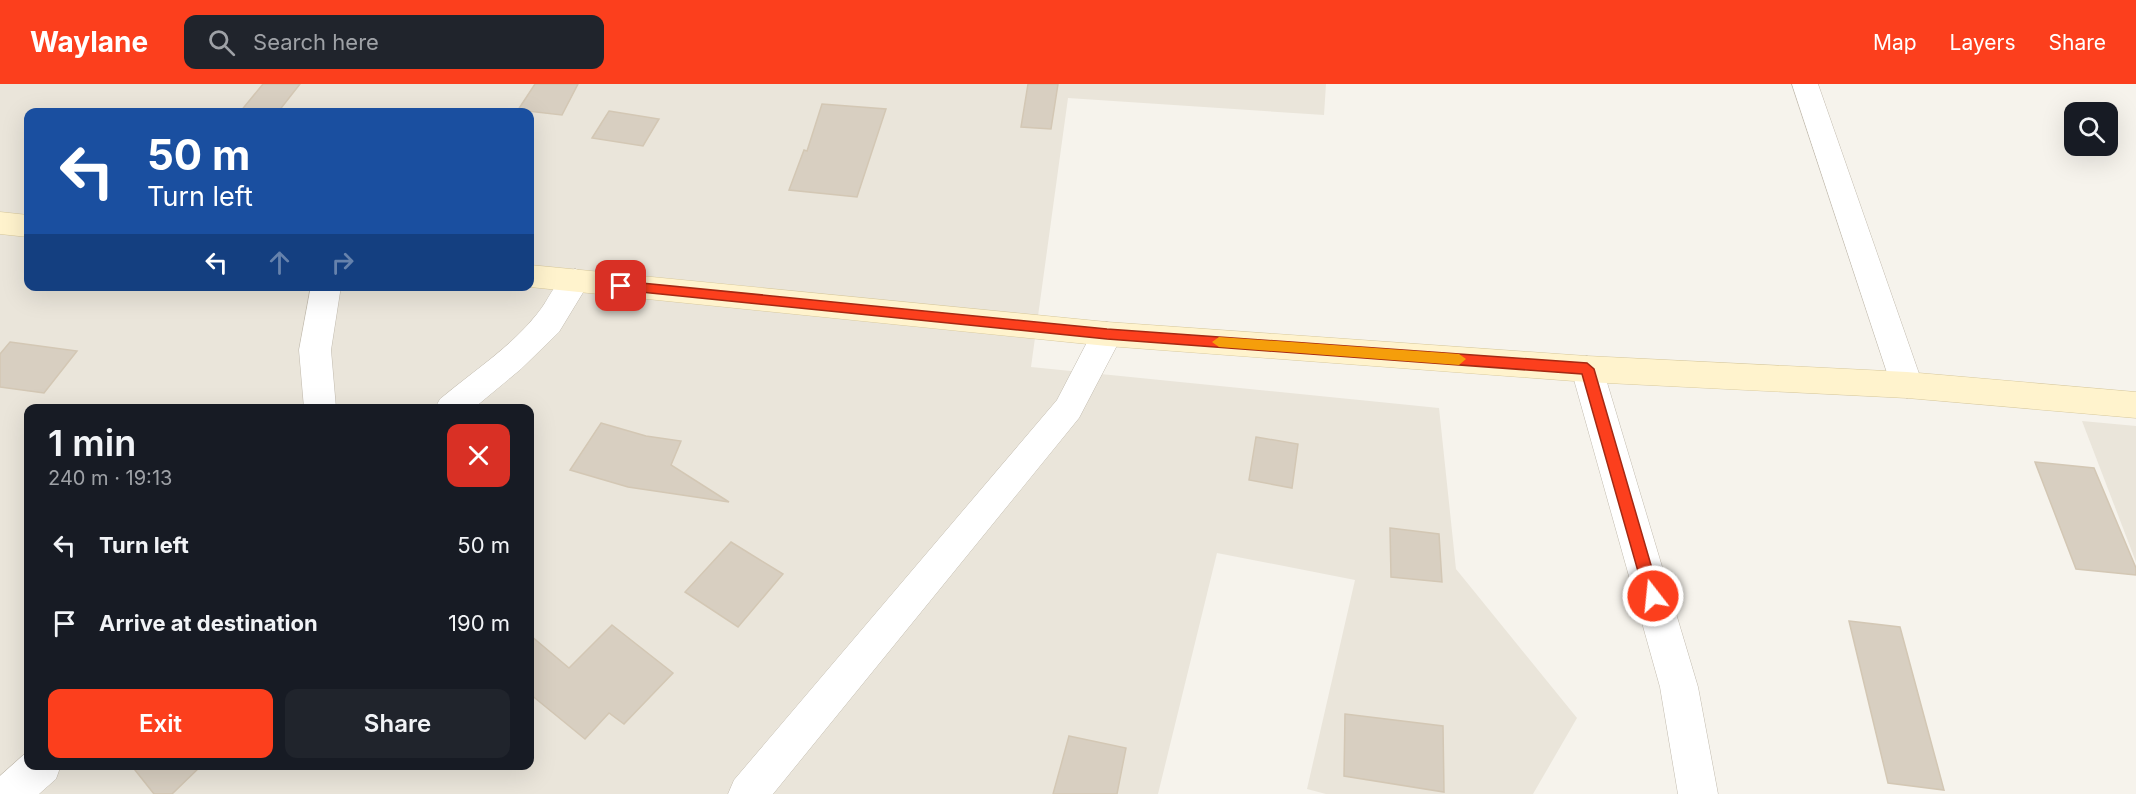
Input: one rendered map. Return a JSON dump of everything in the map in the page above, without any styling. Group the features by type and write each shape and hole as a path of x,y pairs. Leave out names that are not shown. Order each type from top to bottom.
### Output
{"street":[{"path":"1805,84 1907,385"},
{"path":"0,223 24,226"},
{"path":"534,276 1107,334 1587,369 1907,385 2136,405"},
{"path":"456,404 510,360 548,322 575,281"},
{"path":"320,404 315,350 325,291"},
{"path":"748,794 1068,409 1107,334"},
{"path":"1587,369 1679,687 1698,794"},
{"path":"9,794 36,770"}],"shaded area":[{"path":"0,84 1326,84 1324,115 1068,98 1031,367 1439,408 1456,569 1577,718 1533,794 1326,794 1307,789 1355,580 1217,553 1158,794 0,794"},
{"path":"2082,421 2136,426 2136,562"}],"building":[{"path":"263,84 300,84 281,108 243,108"},
{"path":"535,84 578,84 562,115 534,112 534,108 519,108"},
{"path":"1028,84 1058,84 1051,129 1021,127"},
{"path":"822,104 886,109 857,197 789,190 804,150 807,151"},
{"path":"609,111 659,119 643,146 592,138"},
{"path":"10,342 77,351 44,393 0,387 0,354"},
{"path":"601,423 646,436 681,441 671,465 729,502 628,487 570,470"},
{"path":"1256,437 1298,444 1292,488 1249,480"},
{"path":"2035,462 2094,468 2136,568 2136,575 2076,569"},
{"path":"1390,528 1439,534 1442,582 1391,577"},
{"path":"731,542 783,574 738,627 685,592"},
{"path":"1849,621 1900,627 1944,790 1888,783"},
{"path":"612,625 673,673 624,724 609,713 585,739 534,697 534,638 569,668"},
{"path":"1345,714 1443,726 1444,792 1344,776"},
{"path":"1069,736 1126,748 1117,794 1053,794"},
{"path":"135,770 197,770 172,794 154,794"}],"slow traffic":[{"path":"1219,342 1459,359"}],"route":[{"path":"621,286 1107,334 1587,369 1653,596"}]}
